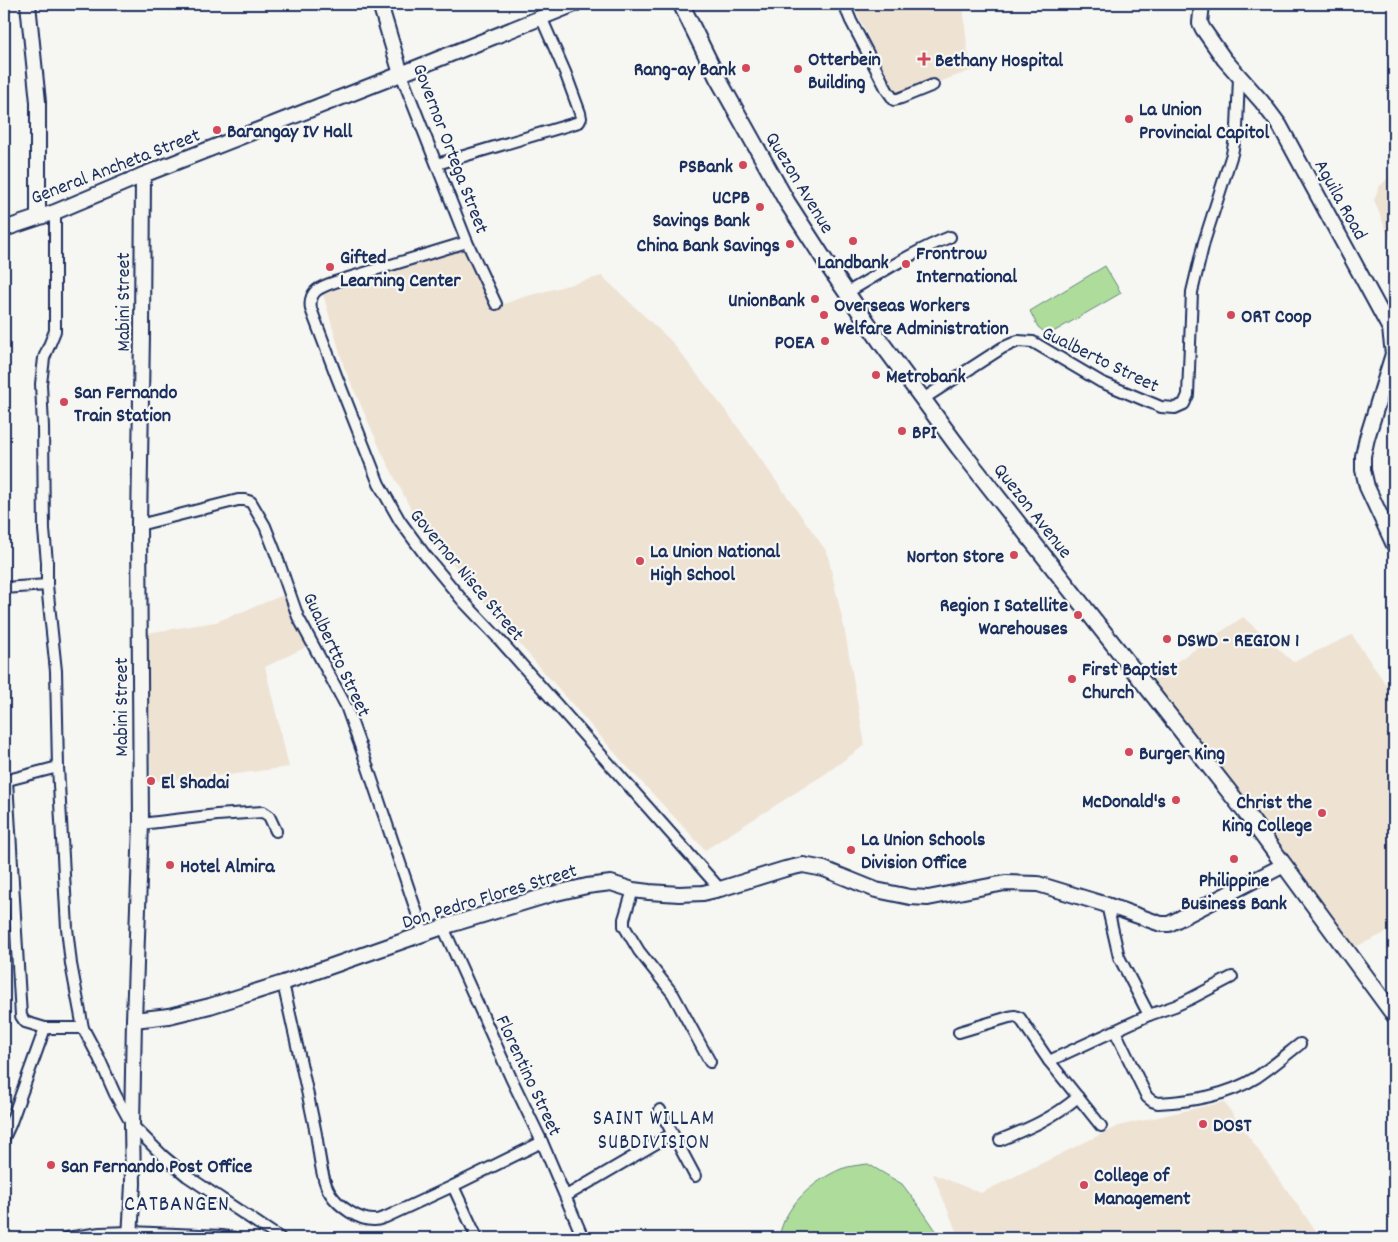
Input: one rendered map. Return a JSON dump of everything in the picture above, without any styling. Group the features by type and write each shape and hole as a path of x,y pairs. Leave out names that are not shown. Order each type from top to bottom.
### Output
{"main road":[{"name":"Quezon Avenue","path":"681,4 717,77 787,202 880,341 959,448 1249,817 1391,1006"}],"street":[{"path":"28,4 38,102 38,217"},
{"name":"Governor Ortega Street","path":"380,4 401,74 467,242 496,304"},
{"name":"General Ancheta Street","path":"4,229 55,212 142,175 575,4"},
{"path":"844,4 851,21 894,100 933,85"},
{"name":"Aguila Road","path":"1202,4 1200,23 1203,30 1280,126 1390,328 1394,354 1367,438 1363,456 1363,470 1367,487 1394,545"},
{"path":"437,164 579,122 581,118 580,113 542,17"},
{"name":"Gualberto Street","path":"923,399 1002,348 1018,340 1033,342 1100,382 1161,407 1175,408 1184,404 1188,395 1192,292 1204,242 1232,154 1237,128 1239,76"},
{"name":"Mabini Street","path":"130,1235 133,1184 134,1020 141,824 139,525 142,175"},
{"path":"55,212 55,331 44,358 41,384 44,530 47,585 56,671 58,767 67,928 71,964 84,1028 132,1125 163,1156 187,1176 280,1238"},
{"path":"848,292 906,257 950,237"},
{"name":"Governor Nisce Street","path":"467,242 322,286 316,290 310,301 311,309 336,375 379,484 400,521 420,549 720,890"},
{"name":"Gualbertto Street","path":"139,525 238,500 250,502 264,526 276,554 298,617 346,706 424,934"},
{"path":"4,588 47,585"},
{"path":"58,767 5,781 21,1016 25,1022 45,1028 84,1028"},
{"path":"141,824 217,815 263,812 270,816 276,831"},
{"name":"Don Pedro Flores Street","path":"134,1020 177,1014 210,1006 283,983 442,927 552,894 587,886 611,884 633,890 679,894 702,893 720,890 785,868 803,865 824,869 876,890 910,897 928,898 1005,883 1038,884 1161,924 1169,924 1284,866"},
{"path":"633,890 624,919 624,926 640,951 673,994 710,1062"},
{"path":"1107,905 1120,956 1149,1015"},
{"name":"Florentino Street","path":"442,927 542,1142 583,1238"},
{"path":"1049,1062 1149,1015 1182,1003 1232,976"},
{"path":"283,983 325,1181 329,1192 336,1201 359,1216 368,1220 386,1217 542,1142"},
{"path":"959,1032 1018,1016 1049,1062 1101,1126"},
{"path":"4,1138 45,1028"},
{"path":"1115,1031 1147,1097 1158,1103 1206,1098 1246,1084 1265,1072 1300,1044"},
{"path":"1000,1140 1053,1116 1078,1097"},
{"path":"660,1110 695,1176"},
{"path":"566,1196 672,1134"},
{"path":"453,1186 477,1238"},
{"path":"66,1238 100,1233 222,1236 235,1238"}],"shaded area":[{"name":"Bethany Hospital","path":"853,4 963,4 967,48 973,70 895,97"},
{"path":"1394,172 1394,250 1374,200 1379,187"},
{"name":"La Union National High School","path":"468,248 494,308 520,298 602,276 671,341 729,415 827,552 844,627 865,745 825,774 705,850 623,762 508,631 415,517 383,455 344,367 323,294"},
{"path":"289,593 310,645 265,667 289,767 229,775 151,781 147,633 216,622"},
{"name":"Christ the King College","path":"1243,617 1293,662 1352,635 1394,696 1394,929 1355,947 1148,681"},
{"path":"1224,1102 1321,1238 959,1238 933,1174 981,1193 1118,1126"}],"green space":[{"path":"1105,266 1121,293 1048,335 1038,327 1030,311"},
{"path":"868,1164 902,1184 941,1238 779,1238 782,1226 793,1205 810,1188 820,1180 841,1169"}],"place":[{"name":"Bethany Hospital","path":"924,59"},
{"name":"Rang-ay Bank","path":"746,68"},
{"name":"Otterbein Building","path":"798,69"},
{"name":"La Union Provincial Capitol","path":"1129,119"},
{"name":"Barangay IV Hall","path":"217,130"},
{"name":"PSBank","path":"743,165"},
{"name":"UCPB Savings Bank","path":"760,207"},
{"name":"Landbank","path":"853,241"},
{"name":"China Bank Savings","path":"790,244"},
{"name":"Frontrow International","path":"906,264"},
{"name":"Gifted Learning Center","path":"330,267"},
{"name":"UnionBank","path":"815,299"},
{"name":"Overseas Workers Welfare Administration","path":"824,315"},
{"name":"ORT Coop","path":"1231,315"},
{"name":"POEA","path":"825,341"},
{"name":"Metrobank","path":"876,375"},
{"name":"San Fernando Train Station","path":"64,402"},
{"name":"BPI","path":"902,431"},
{"name":"Norton Store","path":"1014,555"},
{"name":"La Union National High School","path":"640,561"},
{"name":"Region I Satellite Warehouses","path":"1078,615"},
{"name":"DSWD - REGION 1","path":"1167,639"},
{"name":"First Baptist Church","path":"1072,679"},
{"name":"Burger King","path":"1129,752"},
{"name":"El Shadai","path":"151,781"},
{"name":"McDonald's","path":"1176,800"},
{"name":"Christ the King College","path":"1322,813"},
{"name":"La Union Schools Division Office","path":"851,850"},
{"name":"Philippine Business Bank","path":"1234,859"},
{"name":"Hotel Almira","path":"170,865"},
{"name":"DOST","path":"1203,1124"},
{"name":"San Fernando Post Office","path":"51,1165"},
{"name":"College of Management","path":"1084,1185"}],"district":[{"name":"SAINT WILLAM SUBDIVISION","path":"654,1129"},
{"name":"CATBANGEN","path":"177,1202"}]}
